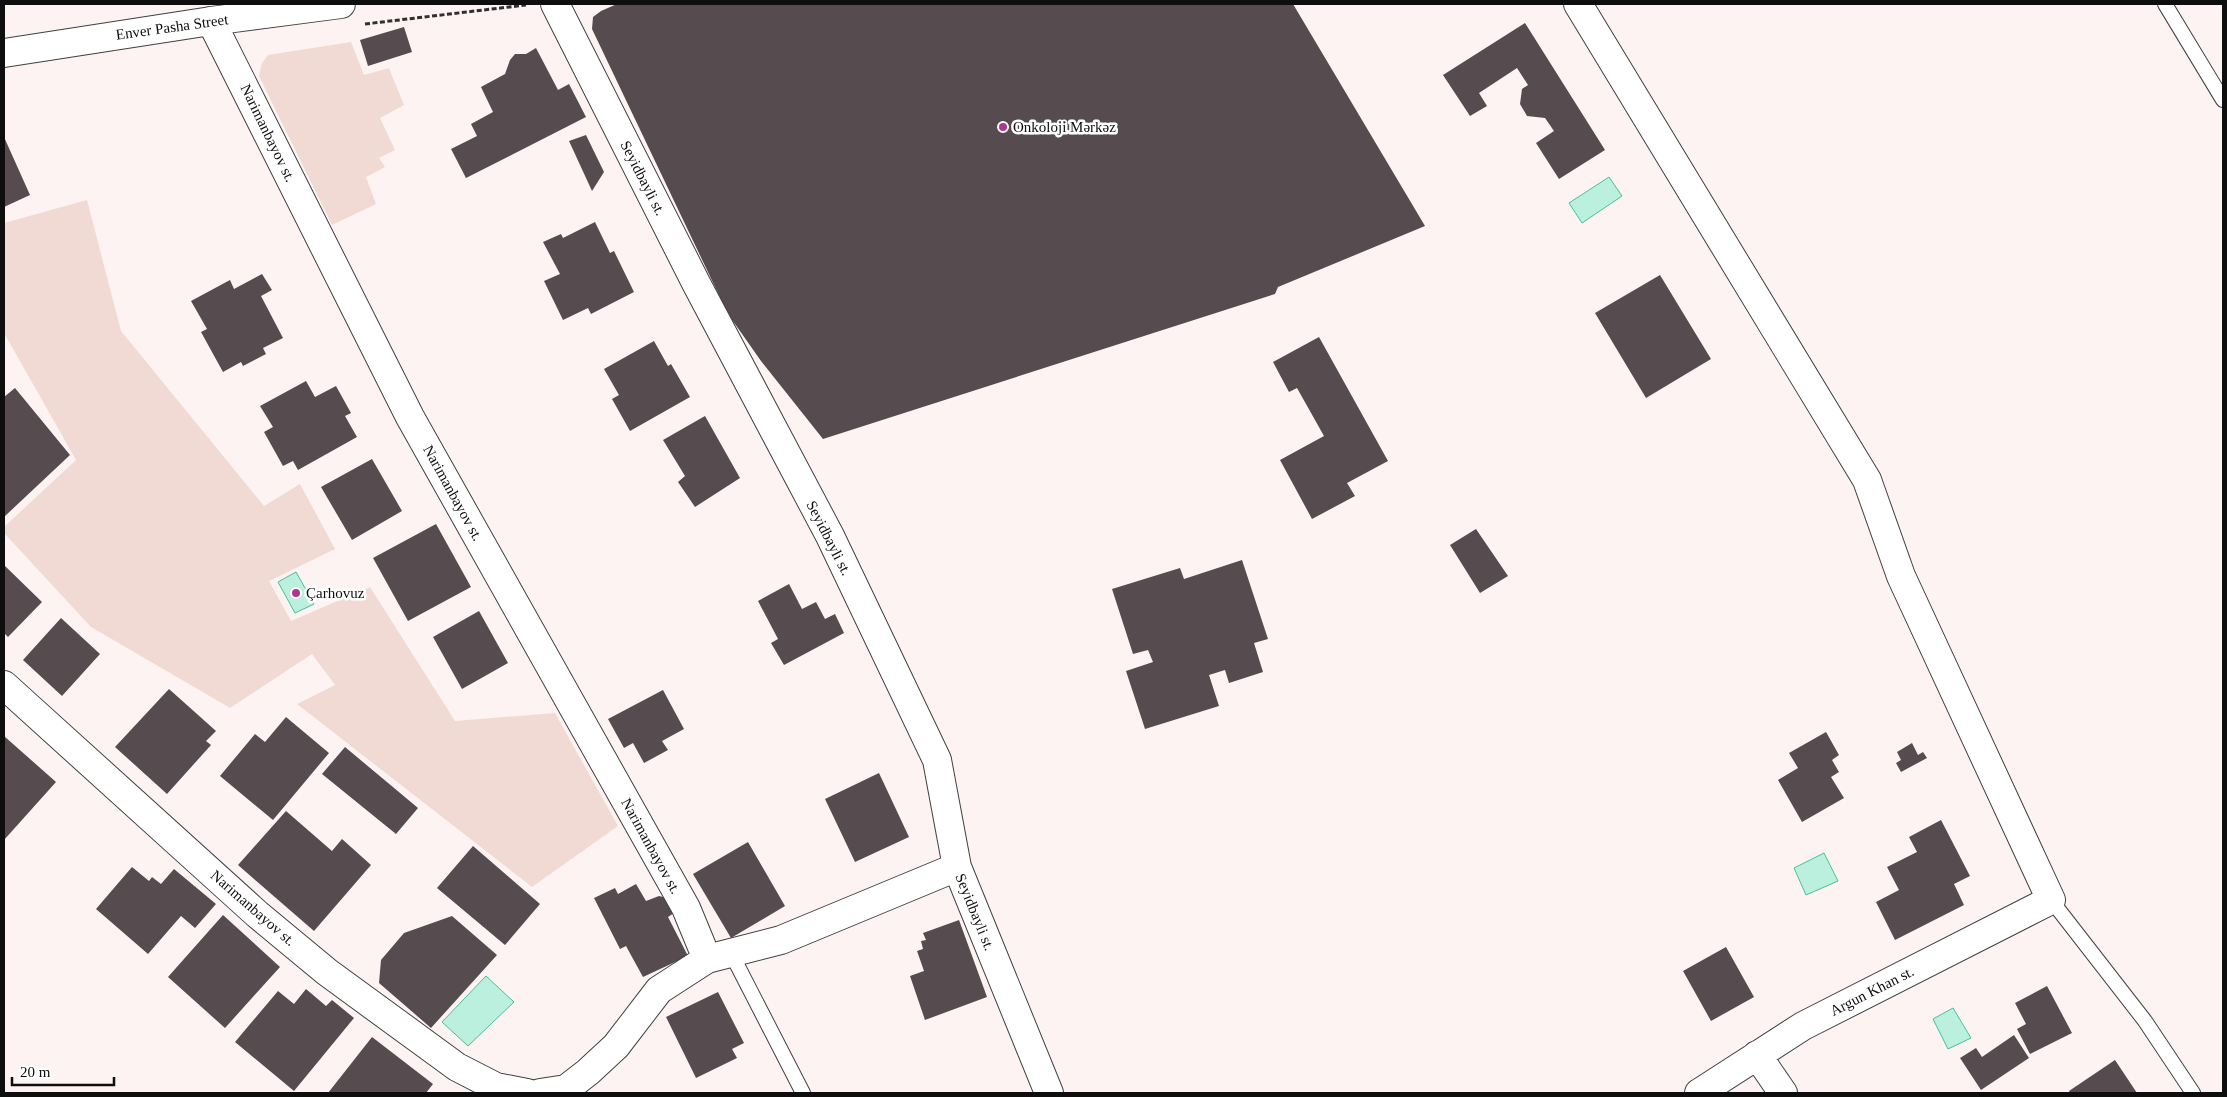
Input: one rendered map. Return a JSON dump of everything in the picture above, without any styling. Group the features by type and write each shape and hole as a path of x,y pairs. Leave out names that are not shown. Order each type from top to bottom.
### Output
{"street":[{"name":"Enver Pasha Street","path":"4,53 212,21 341,4"},
{"name":"Seyidbayli st.","path":"555,4 696,283 830,536 937,760 957,866 1049,1093"},
{"path":"1578,4 1867,480 1901,576 2051,900"},
{"name":"Narimanbayov st.","path":"212,21 410,417 686,908 719,956"},
{"name":"Narimanbayov st.","path":"4,684 257,914 328,972 457,1067 496,1087 526,1093"},
{"path":"540,1093 566,1089 616,1046 659,990 719,956 781,940 957,866"},
{"name":"Argun Khan st.","path":"1700,1093 1803,1026 2051,900"},
{"path":"1757,1055 1783,1093"}],"lane":[{"path":"2165,4 2223,100"},
{"path":"2051,900 2145,1021 2193,1093"},
{"path":"719,956 803,1093"}],"shaded area":[{"path":"351,42 364,75 389,68 404,105 380,118 395,150 379,158 385,167 366,177 376,204 332,225 259,76 262,63 268,55"},
{"path":"1609,177 1622,196 1582,223 1569,203"},
{"path":"87,200 121,331 264,506 300,484 335,549 269,581 291,621 370,587 455,721 555,713 618,826 532,887 297,704 335,685 312,654 230,708 91,627 4,533 4,527 76,460 4,333 4,223"},
{"name":"Çarhovuz","path":"296,572 314,604 295,613 278,582"},
{"path":"1824,853 1838,881 1806,895 1794,868"},
{"path":"486,976 514,1002 468,1046 442,1022"},
{"path":"1953,1008 1971,1038 1948,1049 1933,1019"}],"building":[{"name":"Onkoloji Mərkəz","path":"617,4 1293,4 1425,226 1278,287 1275,294 823,439 761,361 728,314 592,29 593,17"},
{"path":"1525,23 1605,150 1559,179 1536,143 1554,131 1545,118 1527,116 1520,104 1522,89 1528,85 1517,68 1479,93 1487,106 1470,116 1443,75"},
{"path":"404,27 412,52 368,66 360,40"},
{"path":"536,48 558,90 569,84 586,117 466,178 451,149 477,136 471,124 493,112 481,87 505,74 510,60 515,54 526,54"},
{"path":"586,135 604,172 592,191 569,141"},
{"path":"4,137 30,195 4,207"},
{"path":"595,222 610,253 614,251 634,292 591,314 588,308 563,320 544,281 560,274 543,242 561,234 563,238"},
{"path":"262,274 272,290 261,296 283,338 263,348 266,354 243,366 241,362 223,372 201,332 207,329 191,301 230,280 234,289"},
{"path":"1660,275 1711,359 1646,398 1595,313"},
{"path":"1319,337 1388,461 1347,483 1355,496 1312,519 1280,460 1324,436 1297,388 1289,392 1273,362"},
{"path":"654,341 668,366 671,364 690,397 630,431 612,399 619,395 604,369"},
{"path":"306,381 315,397 336,386 351,413 345,416 357,437 298,470 293,461 283,466 264,432 273,427 260,406"},
{"path":"15,388 70,455 4,517 4,397"},
{"path":"705,416 740,478 695,507 678,482 685,476 663,440"},
{"path":"372,459 402,511 352,540 321,487"},
{"path":"436,524 471,587 408,621 373,558"},
{"path":"1476,529 1508,576 1480,593 1450,545"},
{"path":"1242,560 1268,639 1254,643 1263,672 1229,683 1225,670 1209,675 1219,706 1145,729 1126,671 1153,662 1148,650 1133,654 1112,589 1180,568 1184,579"},
{"path":"4,565 42,602 8,637 4,633"},
{"path":"789,584 802,609 816,602 825,619 835,614 844,633 784,665 771,643 778,639 758,601"},
{"path":"479,611 508,663 462,689 433,637"},
{"path":"61,618 100,654 62,696 23,660"},
{"path":"169,689 216,731 206,741 211,745 167,794 115,747"},
{"path":"663,690 684,729 662,741 668,750 644,763 633,743 624,748 608,719"},
{"path":"286,717 329,753 273,820 220,776 255,734 265,742"},
{"path":"1826,732 1839,755 1832,760 1839,772 1831,777 1844,798 1802,822 1778,780 1798,768 1789,753"},
{"path":"4,736 56,782 4,840"},
{"path":"1912,743 1918,755 1923,752 1927,758 1901,772 1896,763 1901,760 1897,752"},
{"path":"345,747 418,808 396,834 322,774"},
{"path":"879,773 909,837 855,862 825,799"},
{"path":"286,811 332,851 342,839 371,865 314,931 238,865"},
{"path":"1941,820 1970,876 1954,884 1964,905 1895,940 1876,902 1899,890 1887,867 1917,852 1909,837"},
{"path":"748,842 785,906 731,938 693,874"},
{"path":"473,846 540,904 505,945 437,888"},
{"path":"132,867 149,881 152,877 161,884 174,869 216,904 195,928 181,916 148,954 96,909"},
{"path":"636,884 646,901 659,896 667,901 674,913 668,917 688,956 643,977 626,946 620,949 594,898 615,888 618,894"},
{"path":"223,915 280,967 225,1028 168,977"},
{"path":"452,916 497,955 431,1028 379,983 381,960 404,933"},
{"path":"959,920 987,997 925,1020 910,976 924,971 917,951 923,949 921,941 926,940 923,933"},
{"path":"1726,947 1754,997 1711,1021 1683,971"},
{"path":"2047,986 2072,1033 2030,1054 2017,1029 2026,1024 2015,1003"},
{"path":"306,989 326,1006 332,1000 354,1018 294,1091 235,1042 278,991 294,1004"},
{"path":"718,992 744,1043 732,1049 737,1058 696,1078 666,1017"},
{"path":"2014,1035 2029,1058 1981,1090 1960,1058 1976,1048 1982,1057"},
{"path":"372,1037 433,1084 426,1093 328,1093"},
{"path":"2115,1060 2137,1093 2070,1093 2069,1091"}],"place":[{"name":"Onkoloji Mərkəz","path":"1003,127"},
{"name":"Çarhovuz","path":"296,593"}]}
